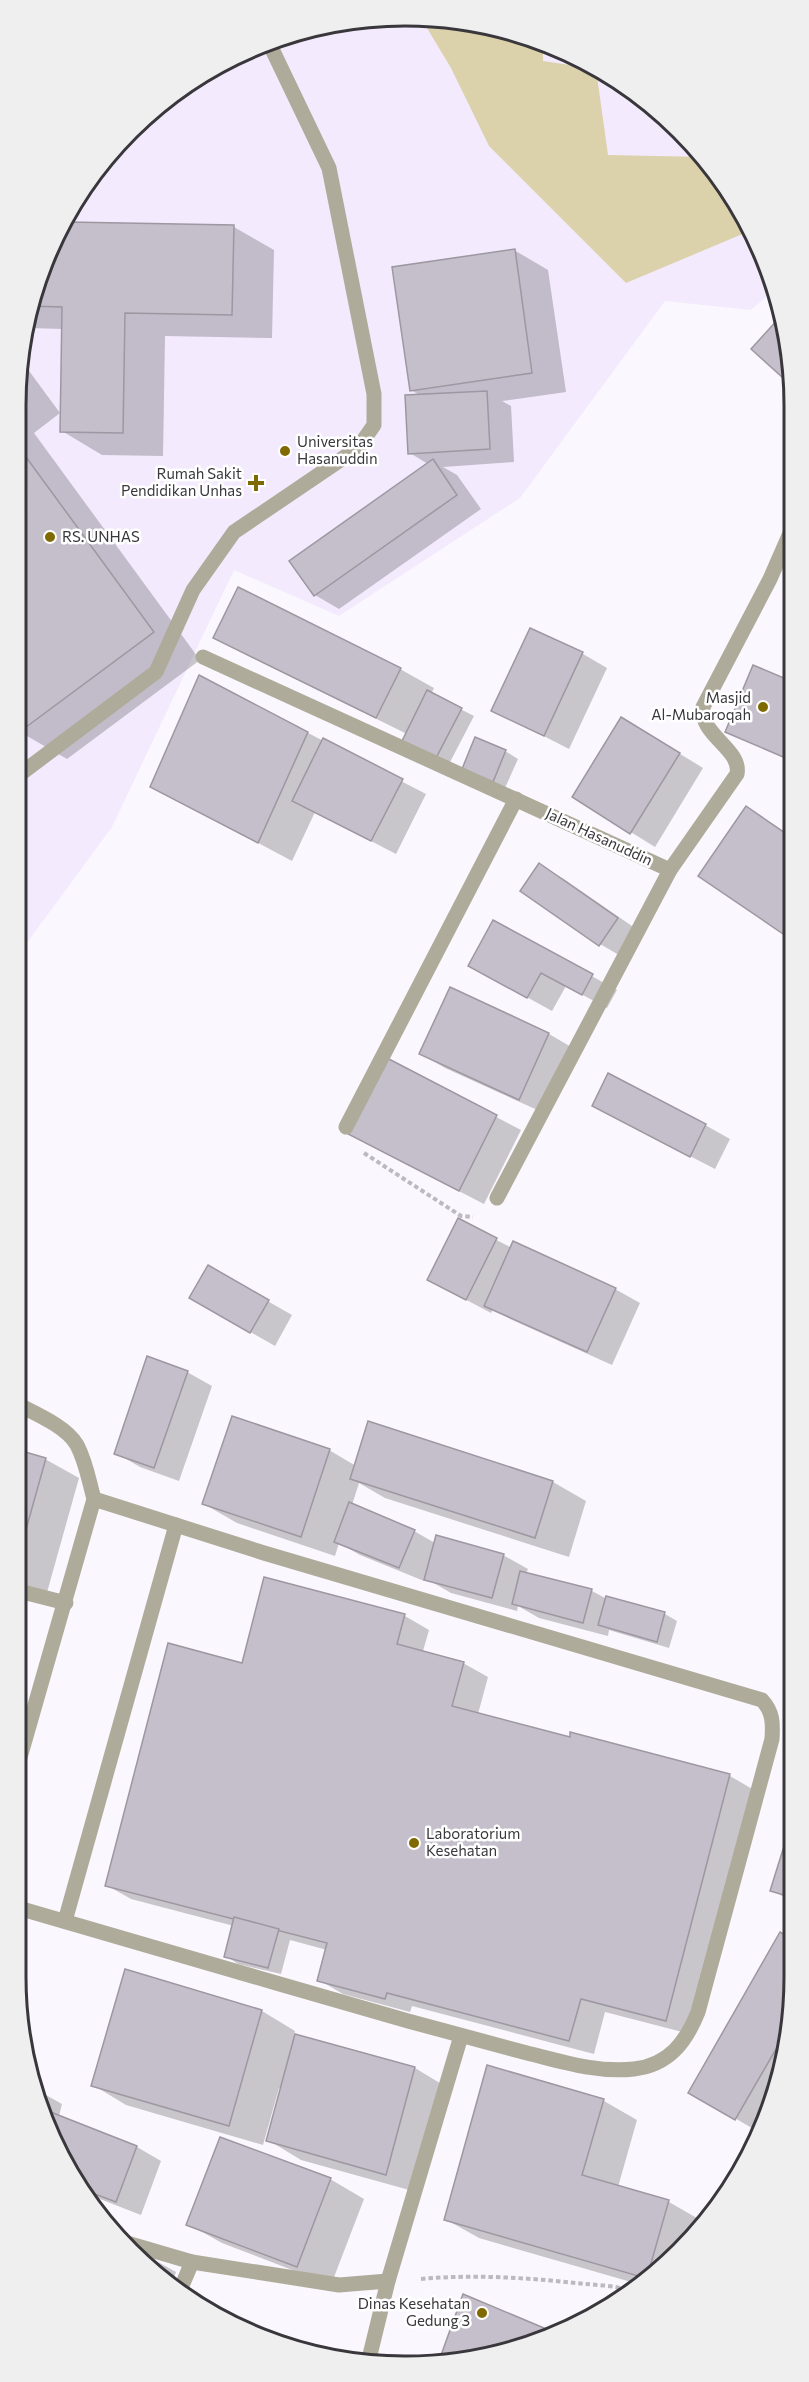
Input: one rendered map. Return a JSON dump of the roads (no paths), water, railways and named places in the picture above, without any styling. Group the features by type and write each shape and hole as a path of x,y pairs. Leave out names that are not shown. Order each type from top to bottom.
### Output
{"street":[{"path":"26,770 156,672 193,590 234,532 358,448 374,425 374,394 329,168 273,49"},
{"name":"Jalan Hasanuddin","path":"203,657 670,870 737,774 736,762 704,721 703,707 770,579 784,547"},
{"path":"346,1127 516,800"},
{"path":"497,1198 670,870"},
{"path":"26,1408 50,1420 76,1443 94,1499 26,1738"},
{"path":"26,1910 461,2036 584,2067 610,2070 637,2069 658,2062 674,2052 689,2034 698,2012 772,1738 773,1721 769,1707 762,1700 176,1526 94,1499"},
{"path":"65,1922 176,1526"},
{"path":"26,1593 66,1602"},
{"path":"370,2355 388,2281 461,2036"},
{"path":"138,2246 192,2262 339,2285 388,2281"},
{"path":"183,2284 192,2262"}],"place":[{"name":"Universitas Hasanuddin","path":"285,451"},
{"name":"Rumah Sakit Pendidikan Unhas","path":"256,483"},
{"name":"RS. UNHAS","path":"50,537"},
{"name":"Masjid Al-Mubaroqah","path":"763,707"},
{"name":"Laboratorium Kesehatan","path":"414,1843"},
{"name":"Dinas Kesehatan Gedung 3","path":"482,2313"}]}
